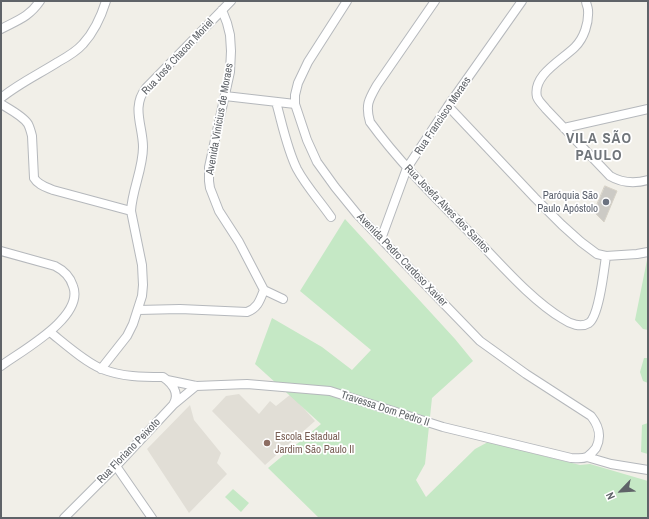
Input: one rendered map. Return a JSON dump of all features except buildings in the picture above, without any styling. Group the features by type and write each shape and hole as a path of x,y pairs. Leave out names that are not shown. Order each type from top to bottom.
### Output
{"street":[{"path":"1,29 26,16 34,10 40,1"},
{"path":"1,98 23,82 73,53 82,45 94,31 106,1"},
{"name":"Avenida Pedro Cardoso Xavier","path":"347,1 308,62 298,83 295,95 295,104 307,140 317,162 357,214 480,341 526,374 590,416 596,422 600,439 592,453 587,457"},
{"name":"Rua Josefa Alves dos Santos","path":"435,1 377,85 367,107 370,122 407,168 528,292 541,304 563,320 582,326 593,318 600,294 606,256"},
{"name":"Rua Francisco Moraes","path":"381,239 407,168 448,106 522,1"},
{"path":"586,1 588,10 587,23 583,35 576,46 541,78 537,91 539,101 610,176 616,180 631,183 648,180"},
{"name":"Rua José Chacon Moriel","path":"101,369 127,336 133,324 142,296 142,265 131,211 140,171 143,149 138,107 141,94 228,2"},
{"name":"Avenida Vinícius de Moraes","path":"222,10 227,23 232,51 230,72 210,167 209,181 213,196 220,210 239,242 264,290"},
{"path":"225,96 295,104"},
{"path":"276,102 297,168 331,217"},
{"path":"1,104 24,120 31,130 34,175 38,183 53,190 131,211"},
{"path":"448,106 535,198 586,246 597,254 606,256 648,252"},
{"path":"564,128 648,109"},
{"path":"1,251 61,269 71,281 75,293 73,302 68,312 50,332 1,366"},
{"path":"138,310 180,309 248,312 253,310 258,305 264,290 283,299"},
{"name":"Travessa Dom Pedro II","path":"50,332 101,369 122,375 163,378 196,386 247,384 330,392 443,427 571,458 587,457"},
{"path":"167,380 171,383 176,392 176,401 173,404"},
{"path":"173,404 196,386"},
{"name":"Rua Floriano Peixoto","path":"64,518 116,466 173,404"},
{"path":"587,457 611,464 648,470"},
{"path":"116,466 152,518"}],"shaded area":[{"name":"Escola Estadual Jardim São Paulo II","path":"239,394 259,414 270,401 276,406 291,394 315,421 265,465 212,411 226,396"},
{"path":"190,405 194,420 221,453 217,463 227,474 189,513 147,449"}],"green space":[{"path":"345,219 455,339 473,361 432,398 425,464 416,480 426,497 475,449 488,442 580,465 590,464 648,481 648,518 319,518 268,468 321,424 255,364 272,318 322,347 352,370 371,350 300,291"},
{"path":"647,260 648,330 643,329 635,320"},
{"path":"644,358 648,358 648,383 643,381 640,372"},
{"path":"648,423 648,454 641,452 642,425"},
{"path":"233,489 249,503 241,512 225,497"}],"place":[{"name":"Paróquia São Paulo Apóstolo","path":"606,202"},
{"name":"Escola Estadual Jardim São Paulo II","path":"267,443"}],"district":[{"name":"VILA SÃO PAULO","path":"599,148"}]}
